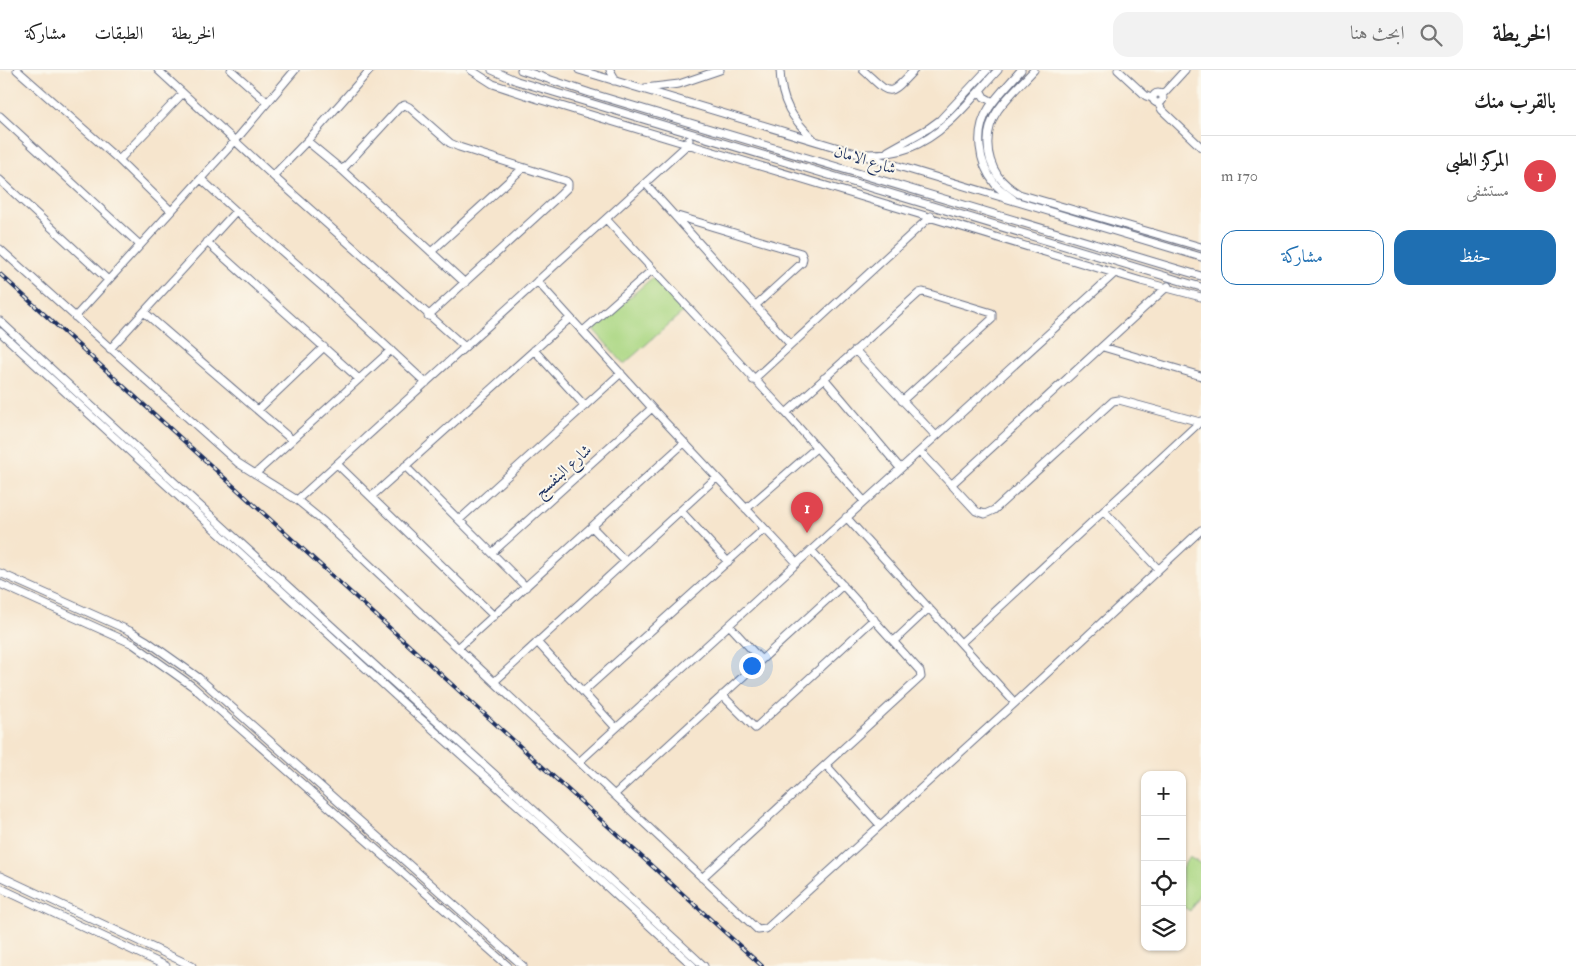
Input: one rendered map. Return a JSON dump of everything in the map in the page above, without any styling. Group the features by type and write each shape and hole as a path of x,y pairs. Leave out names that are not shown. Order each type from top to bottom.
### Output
{"street":[{"path":"17,70 119,160 171,210"},
{"path":"158,70 428,316 465,347"},
{"path":"231,70 267,102"},
{"path":"75,317 235,141 295,70"},
{"path":"273,176 370,70"},
{"path":"471,70 504,89 1115,273 1201,297"},
{"path":"492,70 517,82 1201,287"},
{"name":"شارع الامان","path":"521,70 590,93 1201,276"},
{"name":"شارع الامان","path":"579,70 1201,258"},
{"path":"610,70 614,81"},
{"path":"640,88 679,84 719,70"},
{"path":"780,70 782,92 790,113 814,141"},
{"path":"863,70 889,91 898,87 914,70"},
{"path":"884,154 940,120 987,70"},
{"path":"860,154 884,154 908,148 930,138 949,122 998,70"},
{"path":"1018,202 1000,189 987,172 982,157 980,130 993,102 1021,70"},
{"path":"1034,70 997,111 991,124 988,150 998,176 1007,186 1019,194 1201,247"},
{"path":"1118,70 1146,96 1152,98 1201,147"},
{"path":"1158,104 1162,101 1162,95 1185,70"},
{"path":"980,90 984,97 993,102"},
{"path":"119,160 183,93"},
{"path":"587,102 590,93"},
{"path":"1152,98 1157,93 1162,95"},
{"path":"342,170 400,107 405,105 410,107 450,143 479,155 568,183 568,187 428,316"},
{"path":"0,116 140,245"},
{"path":"297,500 688,144 694,124"},
{"path":"307,141 342,170 465,282"},
{"path":"431,252 523,168"},
{"path":"201,179 426,382"},
{"path":"0,180 108,280"},
{"path":"645,183 791,345"},
{"path":"896,196 900,185"},
{"path":"753,380 938,208"},
{"path":"110,349 236,212"},
{"path":"674,214 800,253 803,258 802,263 756,305"},
{"path":"606,219 864,501"},
{"path":"1068,247 1072,236"},
{"path":"207,242 359,379"},
{"path":"0,249 238,463 297,500 324,522 756,929 764,930 1015,703 1201,530"},
{"path":"583,331 652,270"},
{"path":"579,762 1115,273"},
{"path":"951,485 1174,280"},
{"path":"537,281 716,478 797,563"},
{"path":"786,414 915,295 923,292 992,313 992,319 902,401"},
{"path":"144,312 292,440"},
{"path":"371,497 570,318"},
{"path":"0,321 180,488 704,966"},
{"path":"0,332 693,966"},
{"path":"1103,346 1201,376"},
{"path":"258,410 324,348"},
{"path":"255,474 392,350"},
{"path":"534,350 585,406"},
{"path":"854,350 936,436"},
{"path":"459,520 621,373"},
{"path":"824,378 900,468"},
{"path":"920,450 976,512 982,514 990,512 1113,401 1116,400 1201,421"},
{"name":"شارع البنفسج","path":"492,553 652,408"},
{"path":"961,643 1201,421"},
{"path":"458,648 684,443"},
{"path":"746,509 816,448"},
{"path":"337,464 494,616"},
{"path":"405,466 526,587"},
{"path":"494,682 716,478"},
{"path":"681,511 728,562"},
{"path":"1104,511 1158,569"},
{"path":"846,518 1015,703"},
{"path":"592,527 625,562"},
{"path":"583,692 764,529"},
{"path":"702,878 921,677 920,670 811,550"},
{"path":"0,573 130,631 206,683 512,964"},
{"path":"0,584 133,644 180,678 207,698 512,964 523,966"},
{"path":"614,795 843,585"},
{"path":"894,641 929,608"},
{"path":"722,696 755,728 874,619"},
{"path":"728,625 761,660"},
{"path":"537,642 616,728"},
{"path":"180,678 187,669"},
{"path":"826,765 880,825"},
{"path":"0,876 192,966"},
{"path":"0,888 166,966"}],"green space":[{"path":"653,277 684,311 624,364 593,329"},
{"path":"1189,857 1201,864 1201,891 1190,911 1186,908 1186,862"}],"railway":[{"path":"0,274 762,966"}],"place":[{"name":"المركز الطبى","path":"807,533"}]}
